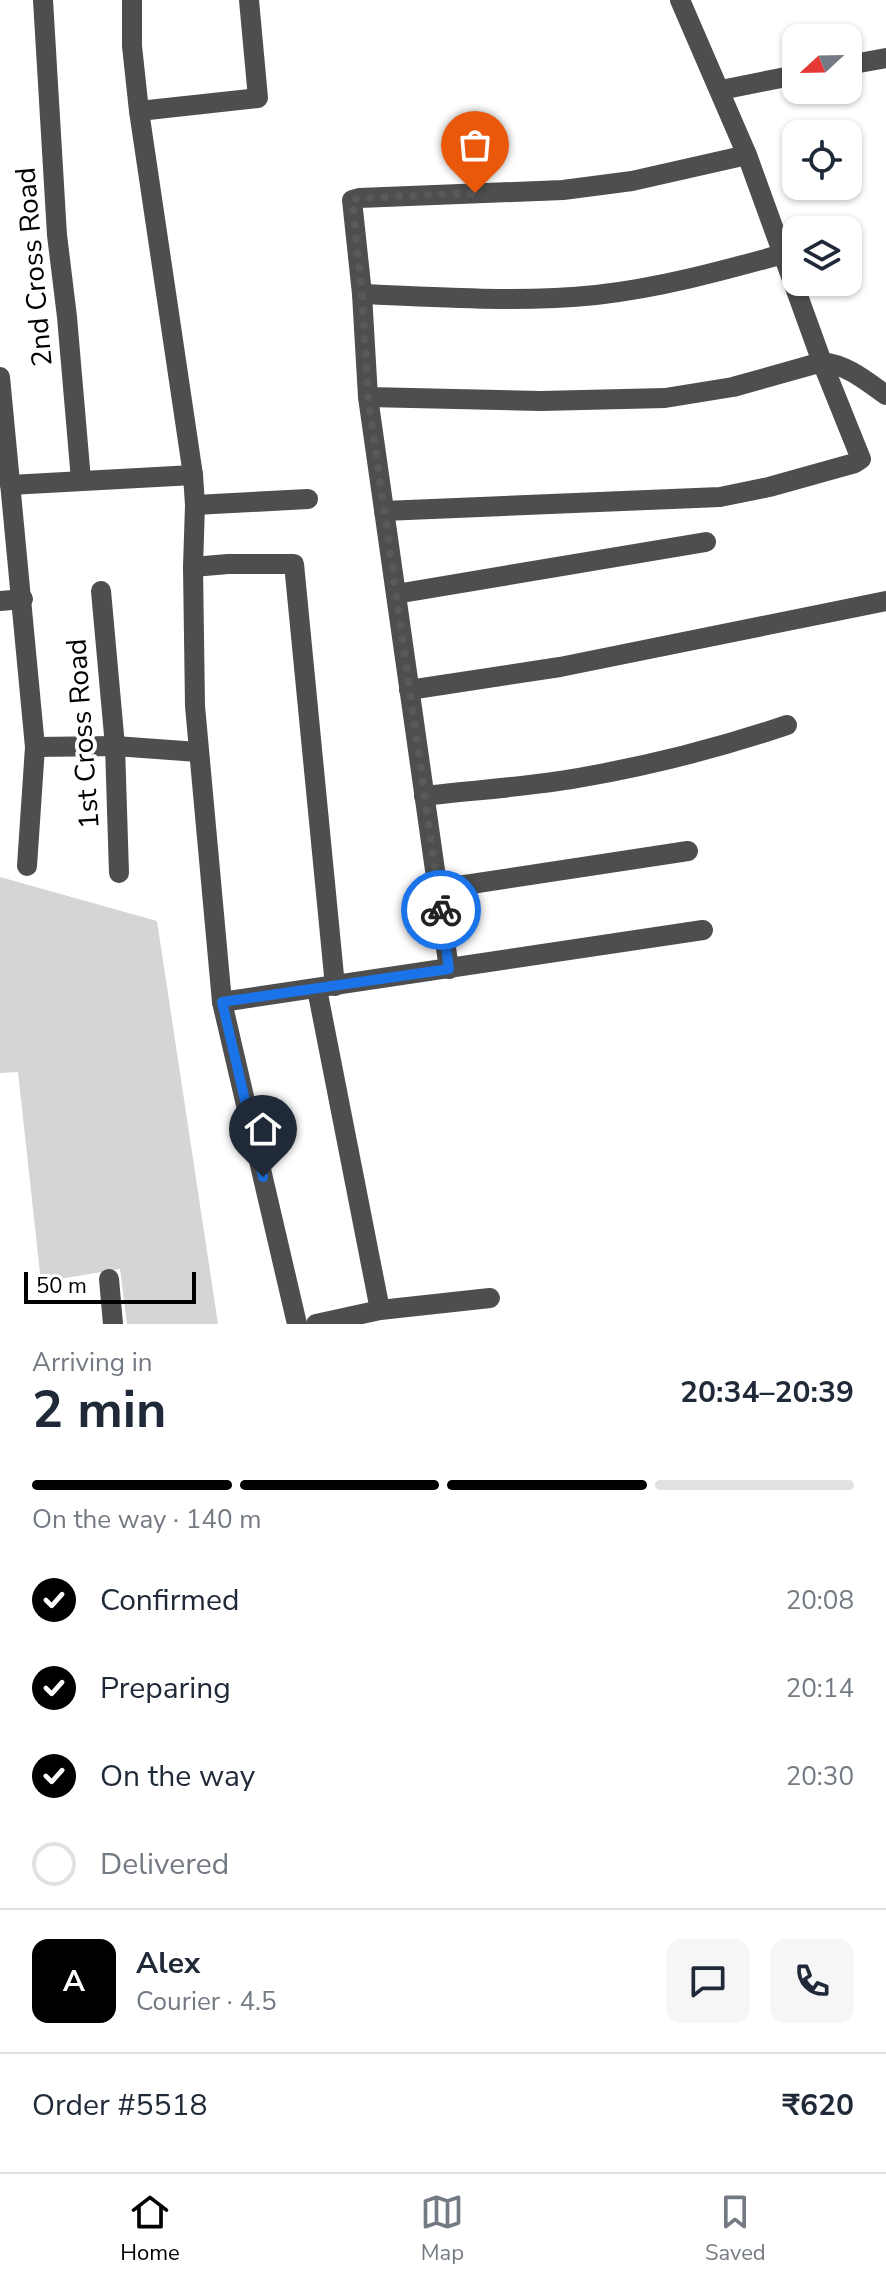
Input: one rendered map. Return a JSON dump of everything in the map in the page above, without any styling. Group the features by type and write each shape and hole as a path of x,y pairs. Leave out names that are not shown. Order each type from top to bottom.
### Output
{"street":[{"name":"2nd Cross Road","path":"43,0 57,235 81,480"},
{"path":"132,0 132,46 139,111 193,475 198,752 222,1002 297,1324"},
{"path":"139,111 258,98 249,0"},
{"path":"680,0 721,90 782,251"},
{"path":"862,62 886,58"},
{"path":"721,90 782,78"},
{"path":"449,969 368,397 352,200 563,190 632,181 747,155"},
{"path":"362,294 528,299 597,295 706,275 782,254"},
{"path":"384,511 720,497 855,463 861,455 798,296"},
{"path":"368,397 541,401 665,398 733,387 822,362 835,363 852,371 886,395"},
{"path":"0,377 35,747 27,866"},
{"path":"10,485 193,475"},
{"path":"195,505 308,499"},
{"path":"396,594 706,542"},
{"path":"193,567 294,563 326,987 380,1310"},
{"name":"1st Cross Road","path":"101,591 115,746 119,873"},
{"path":"0,601 23,599"},
{"path":"409,690 560,667 886,601"},
{"path":"424,796 575,779 640,766 787,725"},
{"path":"35,747 115,746 198,752"},
{"path":"438,889 688,851"},
{"path":"222,1002 703,930"},
{"path":"109,1279 113,1324"},
{"path":"316,1324 380,1310 490,1298"}],"shaded area":[{"path":"0,877 157,921 218,1324 127,1324 120,1269 41,1282 18,1072 0,1073"}],"way so far":[{"path":"441,910 368,397 352,200 475,193"}],"route":[{"path":"263,1177 222,1002 449,969 441,910"}]}
